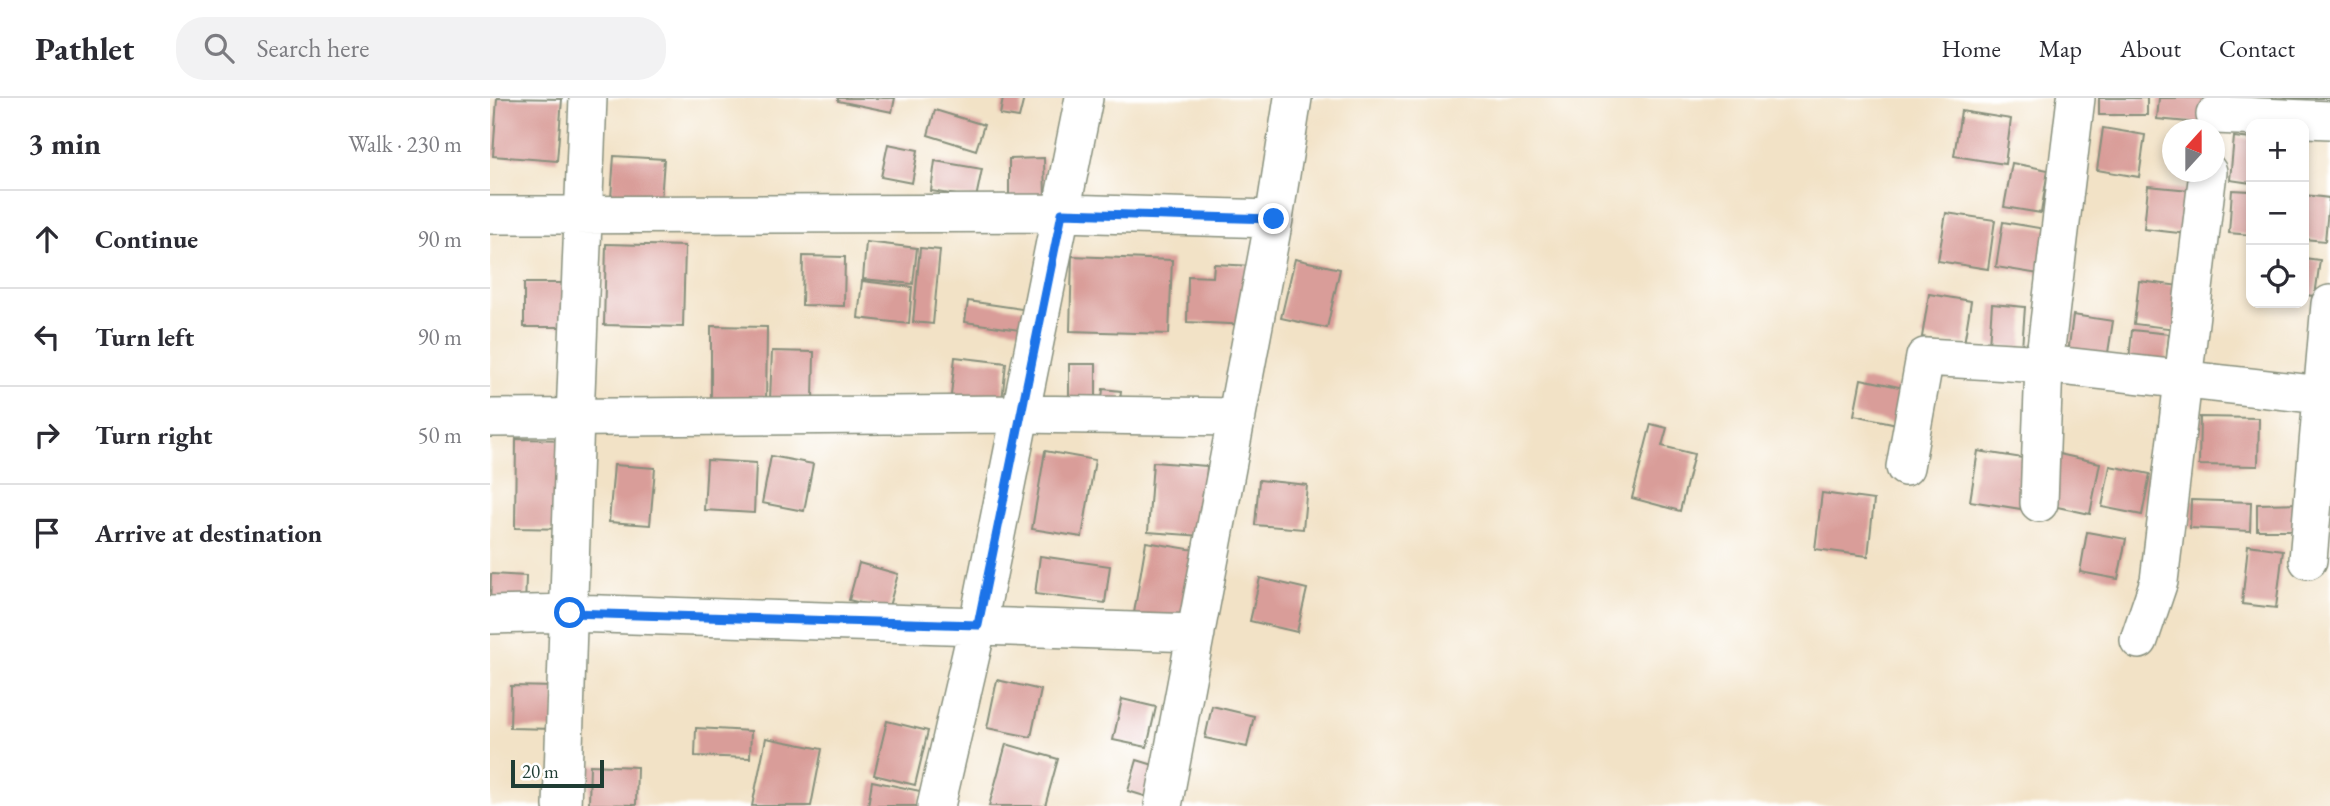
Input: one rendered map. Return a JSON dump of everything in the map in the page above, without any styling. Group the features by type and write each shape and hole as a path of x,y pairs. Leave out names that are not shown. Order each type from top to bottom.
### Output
{"street":[{"path":"562,806 588,98"},
{"path":"936,806 978,625 1084,98"},
{"path":"1163,806 1274,219 1293,98"},
{"path":"2039,503 2044,364 2076,98"},
{"path":"2215,114 2330,120"},
{"path":"2139,640 2159,582 2207,182"},
{"path":"490,215 1062,213 1274,219"},
{"path":"2308,560 2325,396 2330,304"},
{"path":"1905,467 1925,357 2044,364 2325,396"},
{"path":"490,418 1019,415 1237,417"},
{"path":"490,615 570,613 1196,633"}],"building":[{"path":"497,98 562,99 557,161 493,156"},
{"path":"838,98 895,98 892,112 838,101"},
{"path":"1003,98 1024,98 1019,118 1000,115"},
{"path":"2099,98 2147,98 2147,115 2099,115"},
{"path":"2159,98 2212,98 2210,119 2157,119"},
{"path":"2270,98 2330,98 2329,106"},
{"path":"935,110 984,125 976,150 928,135"},
{"path":"1961,111 2011,119 2005,164 1954,156"},
{"path":"2103,128 2145,135 2139,177 2097,170"},
{"path":"2234,137 2246,138 2246,182 2230,180"},
{"path":"888,144 918,150 912,183 881,177"},
{"path":"614,156 664,159 661,201 611,198"},
{"path":"1044,158 1045,199 1009,199 1009,159"},
{"path":"935,161 982,169 976,198 931,191"},
{"path":"2012,163 2048,170 2041,213 2004,207"},
{"path":"2148,186 2200,191 2196,235 2144,229"},
{"path":"2232,190 2246,191 2246,235 2229,233"},
{"path":"2309,196 2329,198 2325,241 2309,239"},
{"path":"1946,213 1995,220 1988,269 1938,261"},
{"path":"2003,222 2051,230 2045,275 1996,267"},
{"path":"866,242 917,248 913,284 863,279"},
{"path":"606,244 685,246 683,327 604,325"},
{"path":"920,248 940,250 933,324 913,322"},
{"path":"803,256 845,257 844,306 802,305"},
{"path":"1072,256 1172,260 1169,334 1070,331"},
{"path":"1295,259 1340,269 1327,328 1281,318"},
{"path":"2309,259 2320,260 2315,296 2309,295"},
{"path":"1214,264 1253,266 1251,325 1187,322 1188,276 1213,277"},
{"path":"862,281 912,287 909,324 858,318"},
{"path":"2139,281 2189,287 2184,330 2134,324"},
{"path":"524,283 569,283 569,327 524,327"},
{"path":"1929,294 1971,301 1964,344 1922,337"},
{"path":"968,301 1029,310 1026,331 965,322"},
{"path":"1992,304 2025,307 2022,348 1989,345"},
{"path":"2073,315 2113,321 2107,359 2068,354"},
{"path":"711,326 767,327 766,405 711,404"},
{"path":"2132,330 2169,334 2165,374 2128,370"},
{"path":"772,351 814,352 813,401 770,400"},
{"path":"955,357 1006,363 1001,410 950,405"},
{"path":"1069,364 1096,364 1096,404 1069,405"},
{"path":"1861,379 1904,388 1897,424 1854,415"},
{"path":"1103,389 1121,391 1119,411 1101,409"},
{"path":"2200,417 2259,418 2258,466 2199,465"},
{"path":"1651,424 1667,428 1662,446 1694,454 1680,511 1632,498"},
{"path":"516,439 570,440 569,529 515,528"},
{"path":"1045,451 1095,460 1082,537 1032,529"},
{"path":"1978,451 2029,459 2021,509 1970,501"},
{"path":"2059,454 2100,463 2090,514 2048,505"},
{"path":"771,456 813,464 804,511 762,503"},
{"path":"707,460 756,463 754,513 704,510"},
{"path":"1153,462 1207,466 1202,536 1148,532"},
{"path":"614,465 655,468 650,525 609,522"},
{"path":"2110,466 2150,474 2142,515 2102,507"},
{"path":"1259,480 1307,485 1303,529 1255,525"},
{"path":"1822,493 1874,500 1868,556 1815,549"},
{"path":"2191,500 2251,502 2250,531 2190,528"},
{"path":"2304,503 2304,530 2257,530 2257,504"},
{"path":"2087,532 2126,539 2118,579 2080,572"},
{"path":"1146,542 1195,550 1182,627 1133,619"},
{"path":"2248,545 2283,550 2276,608 2242,604"},
{"path":"1040,556 1110,566 1105,603 1035,594"},
{"path":"859,563 898,574 888,610 849,600"},
{"path":"491,574 526,576 525,608 490,606"},
{"path":"1260,578 1307,589 1297,632 1250,621"},
{"path":"997,680 1041,690 1031,737 987,728"},
{"path":"511,686 555,687 554,729 510,728"},
{"path":"1122,699 1156,707 1147,747 1113,740"},
{"path":"1212,706 1254,716 1247,747 1205,738"},
{"path":"887,721 928,731 915,785 874,775"},
{"path":"696,728 751,731 750,758 695,756"},
{"path":"766,738 822,749 811,806 752,806"},
{"path":"1006,744 1058,759 1045,806 989,806"},
{"path":"1137,760 1160,767 1151,798 1128,791"},
{"path":"590,765 637,767 636,805 589,804"},
{"path":"872,781 920,791 918,806 868,806"}],"route":[{"path":"570,613 978,625 1062,213 1274,219"}]}
